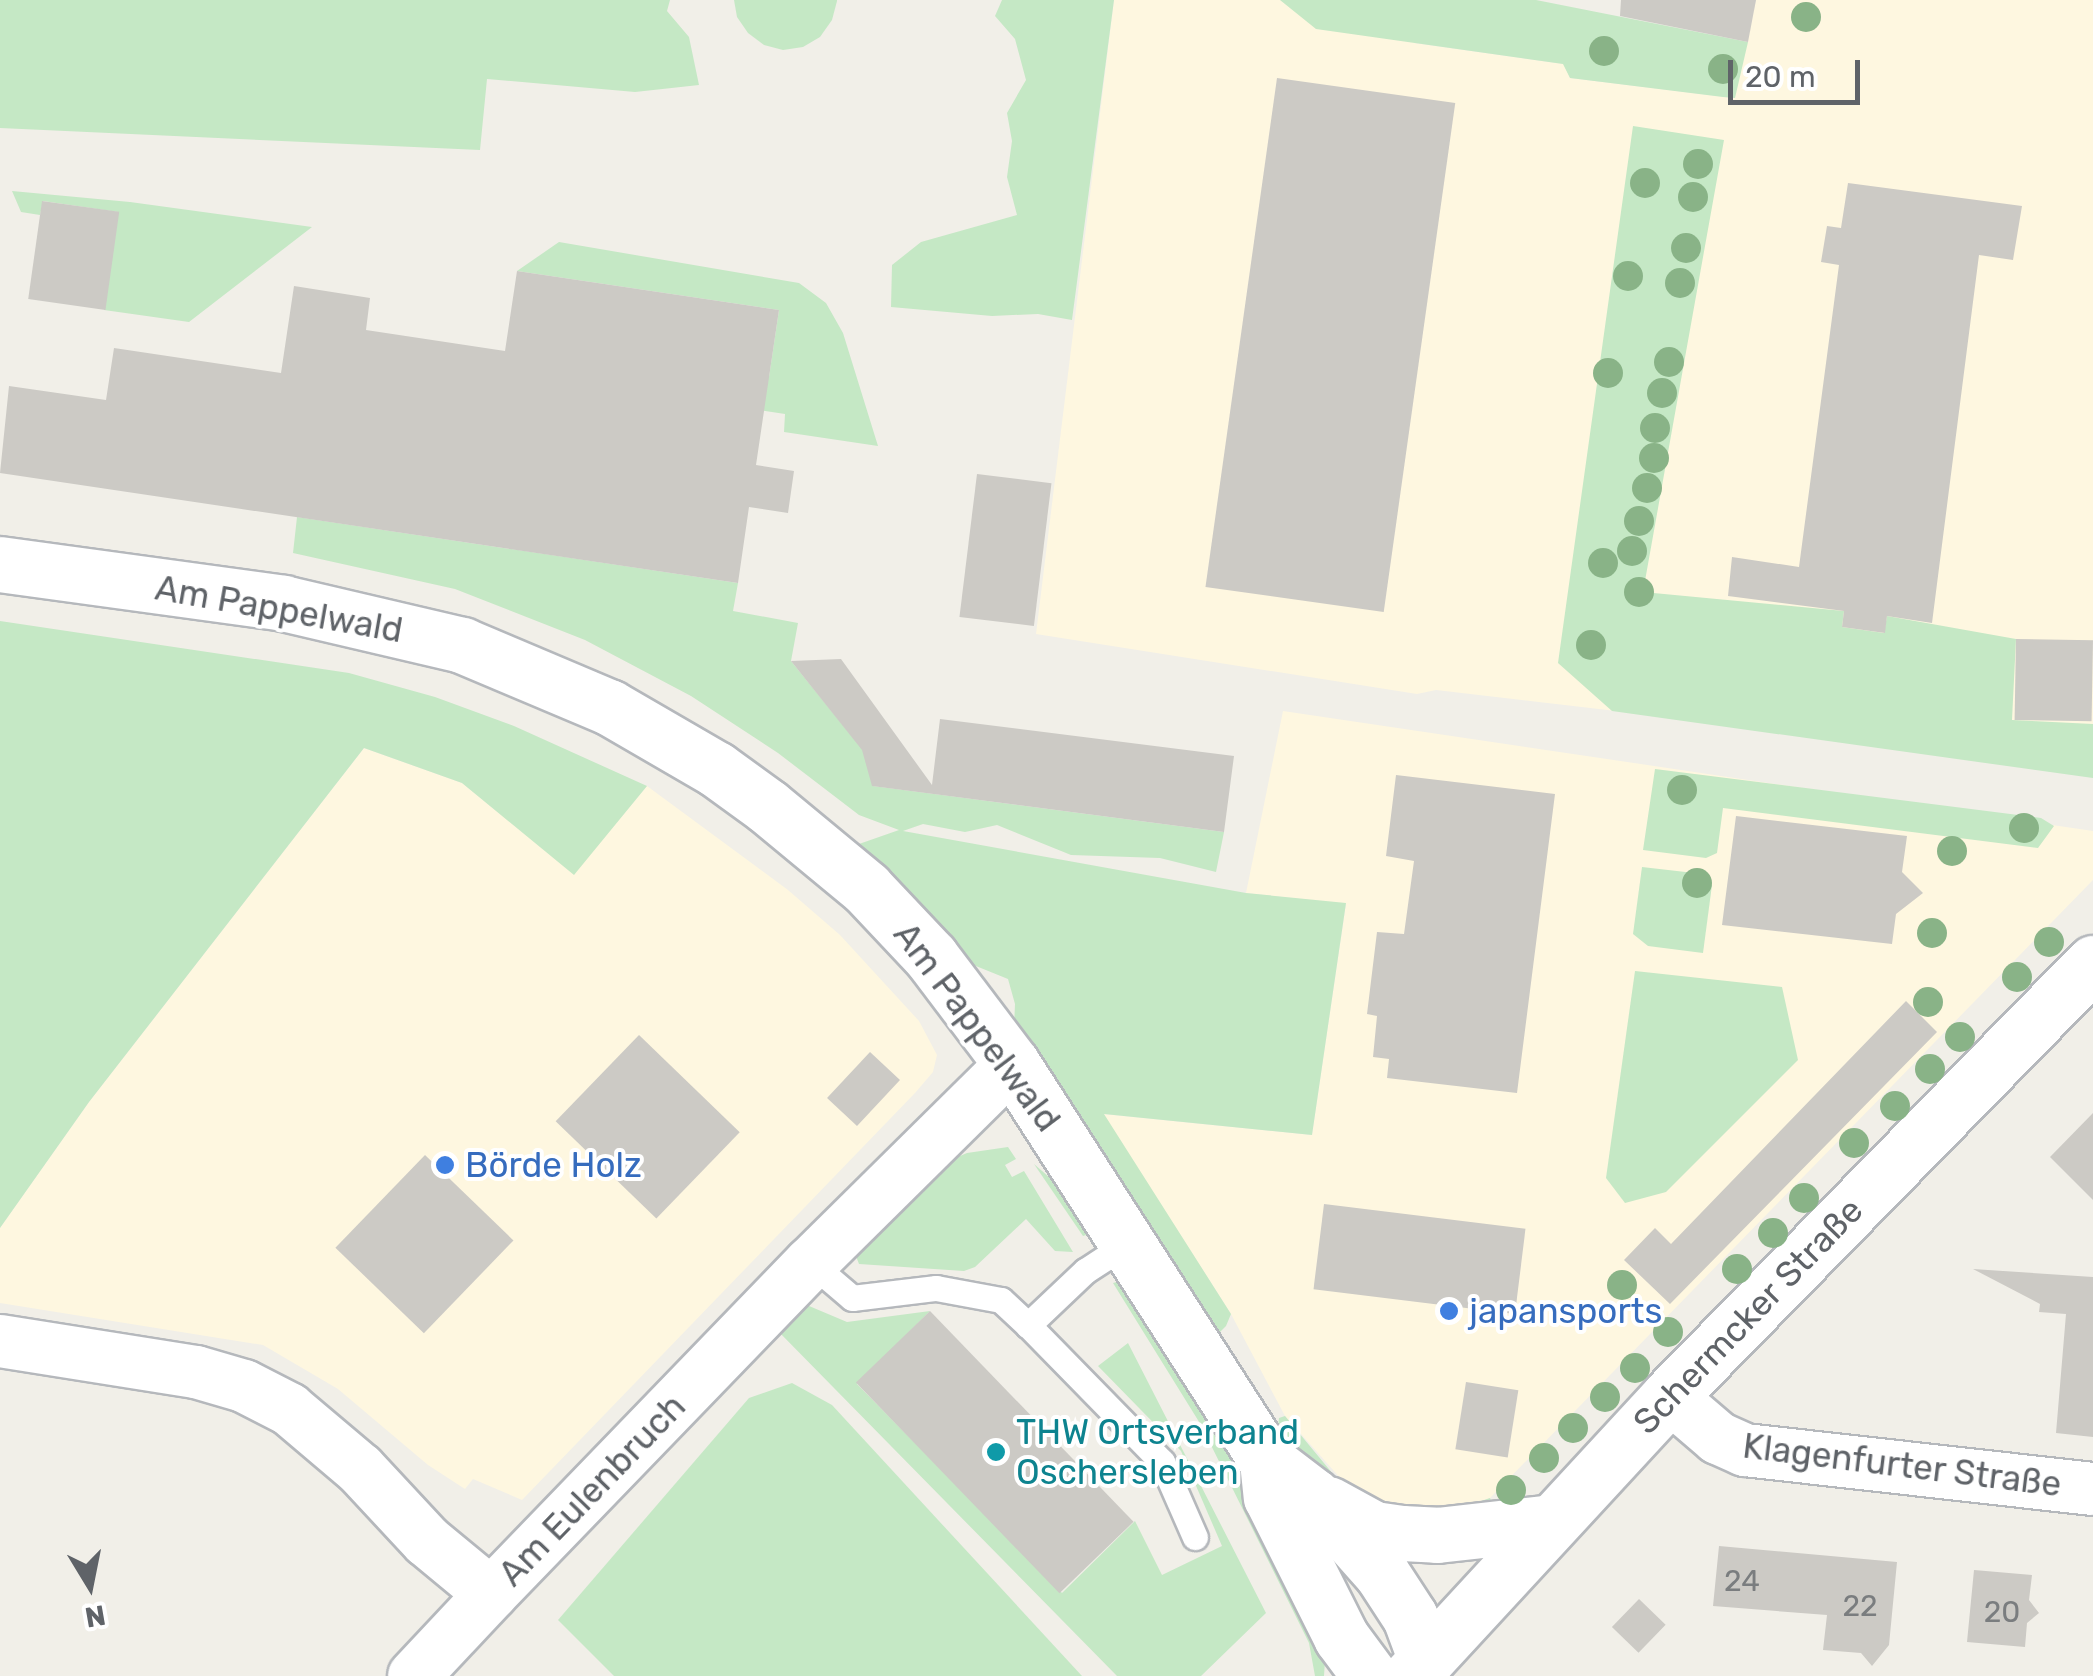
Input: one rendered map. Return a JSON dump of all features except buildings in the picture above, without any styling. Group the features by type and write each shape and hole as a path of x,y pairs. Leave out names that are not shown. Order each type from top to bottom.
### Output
{"street":[{"name":"Am Pappelwald","path":"0,564 283,603 462,645 609,707 716,769 817,845 932,957 1012,1064 1267,1461 1313,1496 1382,1574 1410,1617 1419,1668"},
{"name":"Schermcker Straße","path":"1419,1668 1669,1396 2093,963"},
{"name":"Am Eulenbruch","path":"0,1341 196,1372 244,1386 303,1421 360,1469 427,1540 491,1594 811,1263 1012,1064"},
{"name":"Klagenfurter Straße","path":"1669,1396 1718,1438 1745,1450 2093,1489"},
{"name":"Am Pappelwald","path":"1267,1461 1271,1497 1341,1638 1370,1676"},
{"path":"1313,1496 1374,1529 1402,1533 1437,1535 1552,1522"},
{"path":"414,1676 491,1594"}],"lane":[{"path":"1028,1325 1085,1271 1128,1244"},
{"path":"811,1263 852,1298 936,1288 1002,1300 1162,1462 1195,1537"}],"shaded area":[{"path":"1114,0 1421,0 1414,43 1564,64 1570,78 1734,98 1756,0 2093,0 2093,767 1436,690 1417,694 1036,634"},
{"path":"1283,711 2093,831 2093,880 1490,1498 1458,1509 1403,1508 1350,1489 1285,1416 1231,1314 1103,1114 1312,1135 1346,904 1246,893"},
{"name":"Börde Holz","path":"364,748 462,783 574,874 647,786 788,890 840,935 919,1021 937,1055 933,1072 915,1093 522,1500 473,1479 465,1489 428,1465 338,1389 263,1345 0,1303 0,1228 89,1102"}],"green space":[{"path":"0,0 670,0 667,11 689,37 699,85 635,92 487,79 480,150 0,128"},
{"path":"734,0 837,1 832,20 820,37 803,47 783,50 764,45 748,33 737,17"},
{"path":"1002,0 1114,0 1072,320 1038,314 992,316 891,307 892,265 921,242 1017,215 1007,177 1012,141 1007,113 1026,80 1015,39 995,16"},
{"path":"1280,0 1536,0 1748,42 1735,98 1723,97 1570,78 1563,64 1316,29"},
{"path":"1633,126 1724,140 1643,592 1844,611 1842,627 1884,633 1887,616 2016,639 2012,720 2093,724 2093,778 1612,711 1558,663"},
{"path":"12,191 130,202 312,227 189,322 104,310 118,212 43,201 40,215 21,212"},
{"path":"559,242 799,283 826,303 843,333 878,446 784,432 785,414 548,379 769,377 779,310 517,271"},
{"path":"297,517 738,583 733,611 798,623 791,661 863,750 873,786 1224,832 1216,872 1160,858 1071,855 997,825 965,832 923,824 903,831 1246,893 1346,903 1312,1135 1104,1114 1231,1314 1226,1326 1218,1334 1014,1028 1015,1004 1008,979 966,962 859,844 899,830 859,815 778,753 691,696 585,640 455,589 293,553"},
{"path":"0,621 349,673 435,697 514,726 647,786 574,875 462,783 364,748 89,1102 0,1228"},
{"path":"1655,769 2041,818 2054,826 2038,848 1723,808 1717,853 1706,858 1643,850"},
{"path":"1642,867 1703,874 1712,885 1703,953 1648,946 1633,934"},
{"path":"1635,971 1782,987 1798,1060 1666,1192 1625,1203 1606,1178"},
{"path":"1008,1147 1016,1159 1005,1165 1012,1177 1024,1171 1073,1252 1055,1251 1026,1219 975,1267 964,1271 859,1264 854,1251 937,1166 967,1153"},
{"path":"1034,1164 1065,1191 1092,1233 1083,1236"},
{"path":"1125,1280 1211,1419 1312,1625 1325,1660 1324,1676 1315,1676 1309,1643 1201,1425 1113,1283"},
{"path":"802,1303 847,1322 930,1311 857,1384 1062,1593 1135,1521 1162,1575 1222,1546 1181,1451 1098,1366 1128,1343 1266,1613 1201,1676 1117,1676 777,1330"},
{"path":"792,1383 832,1405 1082,1676 614,1676 558,1620 749,1398"},
{"path":"1285,1416 1333,1474 1350,1489 1376,1501 1403,1508 1458,1509 1490,1498 1493,1505 1428,1518 1328,1486 1278,1427 1279,1418"}],"place":[{"name":"Börde Holz","path":"445,1165"},
{"name":"japansports","path":"1449,1311"},
{"name":"THW Ortsverband Oschersleben","path":"996,1452"}]}
